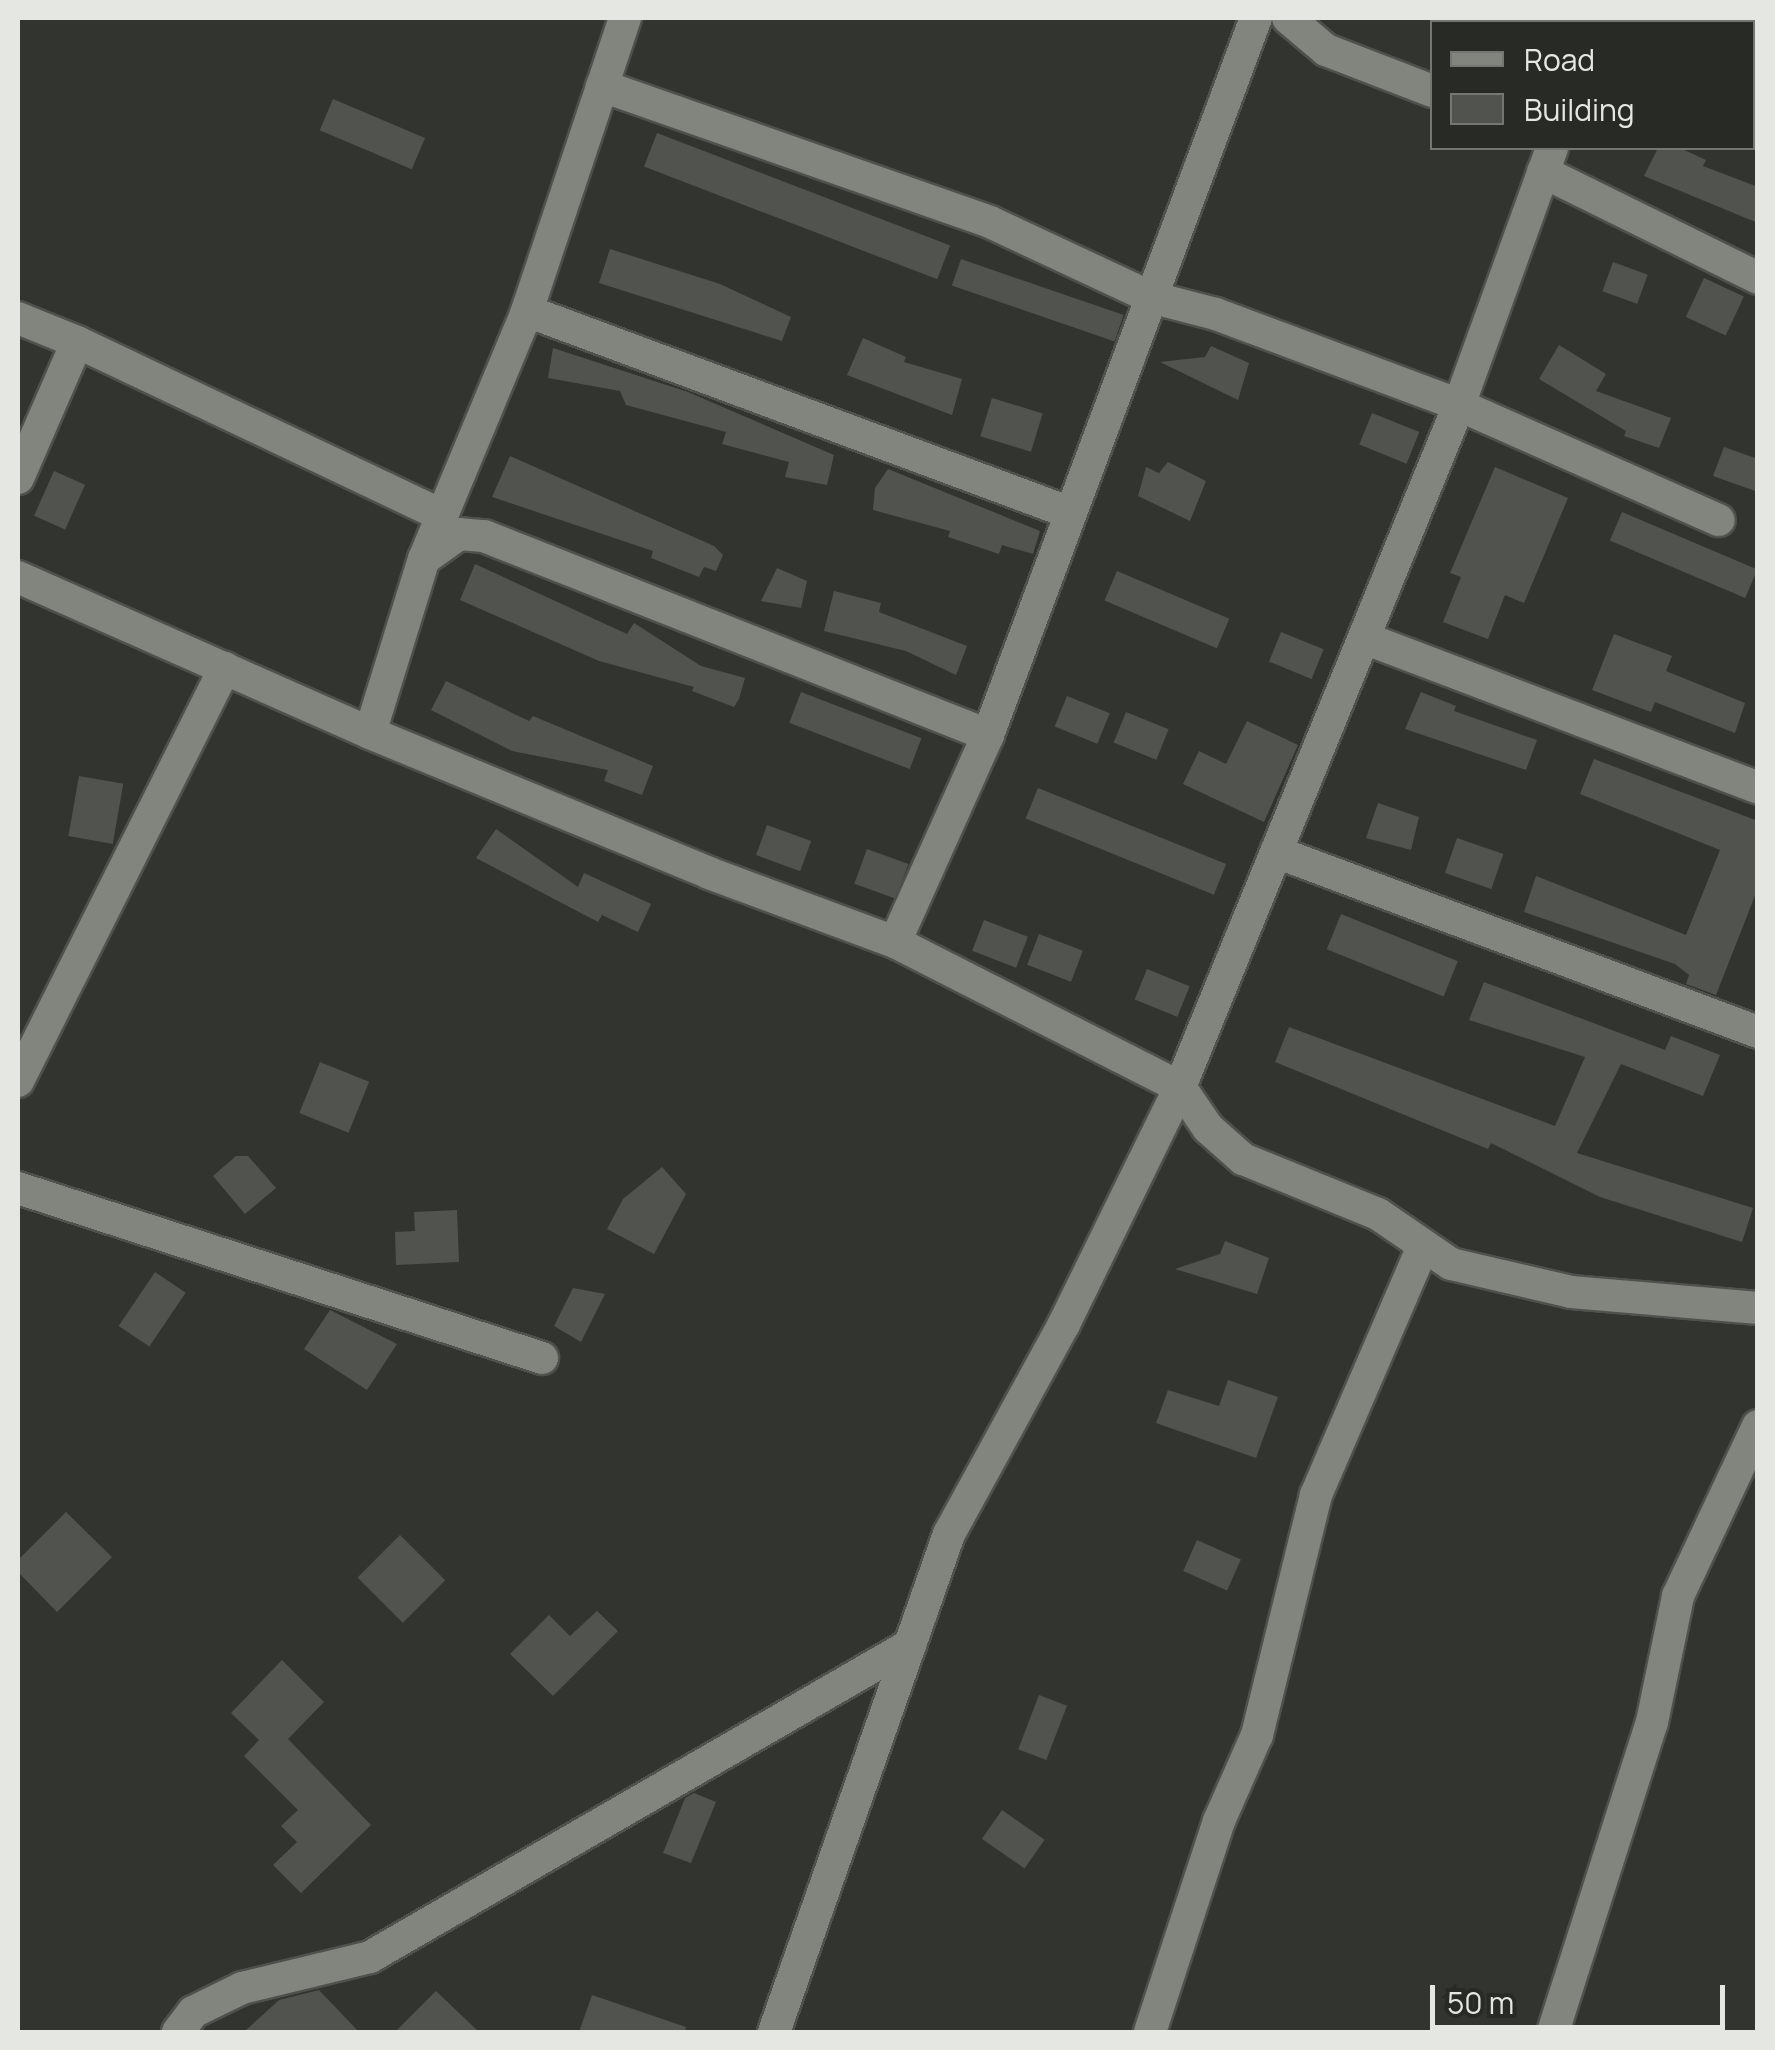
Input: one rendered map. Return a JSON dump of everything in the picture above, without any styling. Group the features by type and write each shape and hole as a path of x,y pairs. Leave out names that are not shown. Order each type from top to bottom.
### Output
{"street":[{"path":"370,732 424,559 526,312 626,18"},
{"path":"1288,18 1326,50 1430,90"},
{"path":"895,942 988,735 1248,20"},
{"path":"602,86 990,222 1150,297 1216,314 1459,405 1719,520"},
{"path":"774,2032 949,1534 1064,1324 1180,1086 1459,405 1548,160 1758,278"},
{"path":"526,312 1068,512"},
{"path":"18,318 77,342 442,515"},
{"path":"18,478 77,342"},
{"path":"424,559 459,534 484,536 988,735"},
{"path":"18,577 370,732 709,874 895,942 1180,1086 1208,1128 1243,1159 1378,1214 1450,1264 1571,1292 1758,1308"},
{"path":"1364,638 1758,788"},
{"path":"18,1080 225,668"},
{"path":"1276,852 1758,1032"},
{"path":"18,1188 542,1358"},
{"path":"1150,2032 1219,1822 1257,1735 1316,1495 1423,1246"},
{"path":"1553,2032 1652,1722 1678,1596 1744,1468 1758,1426"},
{"path":"178,2032 193,2012 242,1988 370,1957 910,1646"}],"building":[{"path":"333,99 425,138 412,169 320,130"},
{"path":"657,133 950,246 937,279 644,167"},
{"path":"1657,150 1684,150 1706,160 1703,166 1758,187 1758,223 1644,176"},
{"path":"610,249 720,284 791,317 782,341 599,283"},
{"path":"961,259 1124,315 1115,341 952,285"},
{"path":"1613,262 1648,275 1637,304 1602,291"},
{"path":"1704,278 1744,297 1726,336 1686,317"},
{"path":"863,338 906,357 904,362 962,379 952,415 847,375"},
{"path":"1559,345 1606,374 1596,391 1671,418 1659,448 1624,436 1626,431 1539,379"},
{"path":"1211,346 1249,363 1238,400 1160,362 1205,357"},
{"path":"553,348 688,392 834,455 827,485 785,477 789,462 722,444 726,432 626,405 620,391 548,378"},
{"path":"992,398 1043,413 1031,452 980,436"},
{"path":"1372,413 1419,432 1407,464 1359,445"},
{"path":"1724,447 1758,459 1758,492 1713,476"},
{"path":"510,456 714,546 723,555 716,571 704,567 699,577 651,558 653,551 492,497"},
{"path":"1168,462 1206,481 1190,521 1138,496 1146,467 1159,473"},
{"path":"1495,467 1568,498 1524,603 1505,595 1488,639 1443,622 1461,577 1450,573"},
{"path":"888,469 1040,531 1033,554 1002,545 999,554 948,537 950,531 873,510 875,488"},
{"path":"54,471 85,485 65,530 34,516"},
{"path":"1622,512 1757,569 1745,598 1610,541"},
{"path":"475,564 627,634 634,623 701,666 745,678 739,699 734,707 692,691 694,687 599,661 460,600"},
{"path":"777,568 807,581 801,608 761,601"},
{"path":"1117,571 1229,619 1217,648 1104,600"},
{"path":"834,591 881,603 879,612 967,646 956,675 906,651 824,631"},
{"path":"1281,632 1324,649 1312,679 1269,662"},
{"path":"1614,634 1672,656 1666,671 1745,703 1735,733 1655,702 1651,712 1592,690"},
{"path":"446,681 529,721 533,716 653,766 642,795 604,781 608,770 512,751 431,710"},
{"path":"801,692 921,738 910,769 789,723"},
{"path":"1421,692 1456,706 1454,711 1537,740 1526,770 1405,729"},
{"path":"1067,696 1110,713 1097,744 1055,727"},
{"path":"1126,712 1169,729 1156,760 1114,743"},
{"path":"1247,721 1298,745 1264,822 1183,784 1199,751 1226,764"},
{"path":"1594,759 1758,821 1758,888 1716,995 1686,984 1689,975 1675,964 1524,912 1536,876 1686,935 1720,850 1580,794"},
{"path":"79,776 123,784 113,844 68,836"},
{"path":"1038,788 1226,864 1214,895 1026,819"},
{"path":"1378,803 1419,817 1411,850 1366,838"},
{"path":"767,825 811,841 800,871 756,855"},
{"path":"496,829 578,887 584,873 651,904 638,932 602,915 598,922 476,858"},
{"path":"1457,838 1503,854 1491,889 1445,873"},
{"path":"867,849 908,864 896,899 854,884"},
{"path":"1341,914 1458,961 1444,996 1327,949"},
{"path":"984,920 1028,937 1016,968 972,951"},
{"path":"1039,934 1083,951 1071,982 1027,965"},
{"path":"1147,969 1190,986 1177,1017 1135,1000"},
{"path":"1484,982 1665,1050 1671,1036 1720,1055 1703,1096 1621,1064 1577,1153 1753,1208 1742,1242 1600,1197 1491,1143 1488,1149 1275,1062 1289,1027 1555,1126 1585,1057 1469,1020"},
{"path":"320,1062 369,1082 349,1133 299,1113"},
{"path":"236,1156 248,1156 276,1188 245,1214 213,1176"},
{"path":"662,1167 686,1194 654,1254 607,1229 623,1199"},
{"path":"457,1210 459,1262 396,1265 395,1232 415,1231 414,1212"},
{"path":"1225,1241 1269,1258 1257,1294 1175,1269 1220,1254"},
{"path":"155,1272 186,1293 149,1347 119,1326"},
{"path":"573,1288 605,1294 581,1342 554,1326"},
{"path":"330,1310 397,1344 367,1390 304,1349"},
{"path":"1228,1380 1278,1397 1256,1458 1156,1423 1168,1390 1219,1406"},
{"path":"66,1512 112,1557 57,1612 18,1572 18,1560"},
{"path":"400,1535 445,1580 403,1623 358,1577"},
{"path":"1197,1540 1241,1560 1227,1591 1183,1571"},
{"path":"597,1611 618,1631 553,1696 510,1654 549,1615 570,1636"},
{"path":"282,1660 324,1702 288,1739 371,1825 301,1893 273,1865 297,1842 281,1826 298,1810 244,1756 259,1740 231,1713"},
{"path":"1039,1695 1067,1706 1046,1760 1018,1749"},
{"path":"694,1793 716,1802 691,1863 663,1853 685,1798"},
{"path":"1002,1810 1045,1840 1025,1868 982,1839"},
{"path":"319,1990 359,2032 244,2032 279,2000"},
{"path":"436,1991 479,2032 395,2032"},
{"path":"592,1995 686,2027 685,2032 579,2032"}]}
